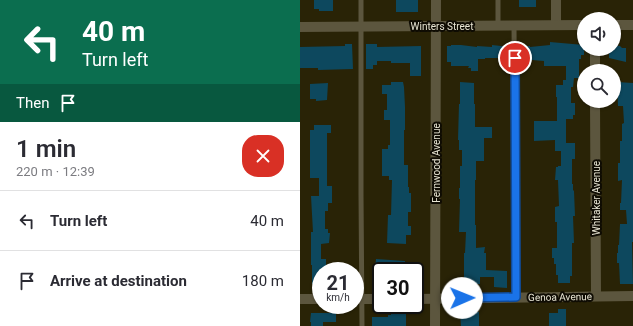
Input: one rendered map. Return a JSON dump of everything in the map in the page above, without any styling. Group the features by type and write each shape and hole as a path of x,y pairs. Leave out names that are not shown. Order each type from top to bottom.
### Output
{"street":[{"name":"Fernwood Avenue","path":"436,0 436,326"},
{"path":"556,0 556,25"},
{"name":"Winters Street","path":"300,27 577,25"},
{"path":"621,25 633,25"},
{"name":"Whitaker Avenue","path":"595,108 596,296"},
{"name":"Genoa Avenue","path":"424,299 633,296"},
{"path":"300,299 312,299"}],"lane":[{"path":"359,262 361,0"},
{"path":"498,0 498,26"},
{"path":"514,26 516,297"},
{"path":"361,314 362,326"}],"building":[{"path":"314,0 333,0 333,11 319,11 319,9 314,9"},
{"path":"396,0 418,0 418,12 396,12"},
{"path":"519,0 536,0 536,7 519,7"},
{"path":"550,42 577,44 577,56 581,56 581,59 579,59 579,64 577,64 577,78 574,78 573,87 571,87 571,103 575,103 575,115 573,115 573,119 566,119 566,143 575,143 575,159 572,159 572,184 574,191 575,216 573,216 574,243 572,243 572,276 570,276 570,283 558,283 556,264 554,264 554,258 552,258 552,248 557,248 557,222 555,222 555,207 559,206 558,180 555,180 556,167 561,166 561,151 555,151 555,140 534,141 534,121 557,121 556,85 563,85 563,80 566,80 566,66 544,66 544,61 518,58 518,47 520,46 530,47 550,45"},
{"path":"345,44 352,44 353,69 318,70 318,68 300,68 300,47 345,46"},
{"path":"366,44 377,44 377,47 421,46 421,76 410,76 410,63 377,61 377,65 373,65 373,69 366,69"},
{"path":"492,45 510,47 510,58 478,59 478,71 471,71 471,68 468,68 469,66 451,66 451,62 447,62 447,46 492,47"},
{"path":"621,47 626,48 626,62 609,58 609,56 621,56"},
{"path":"391,82 403,82 404,87 404,165 408,165 408,187 409,193 411,193 411,212 408,212 408,226 411,226 411,235 406,235 406,244 387,243 388,215 391,215 392,180 389,180 389,176 382,176 382,149 388,149 388,145 390,145 390,120 384,120 384,110 387,110 387,94 382,94 382,85 391,85"},
{"path":"460,82 474,83 475,127 492,127 492,138 484,138 484,161 476,161 476,248 485,247 484,253 486,253 486,270 507,271 507,288 494,287 494,277 480,277 480,284 464,284 466,232 459,232 460,166 462,166 462,150 459,150 458,140"},
{"path":"621,82 633,83 633,284 620,284 619,263 617,263 620,224 627,224 626,210 620,210 622,180 618,181 620,141 622,141 622,124 624,123 623,106 621,106"},
{"path":"328,83 327,100 316,101 316,99 310,99 310,84"},
{"path":"314,125 331,125 331,133 327,133 327,186 332,186 332,203 328,203 328,211 325,211 325,229 328,229 328,233 330,233 329,243 321,244 321,259 326,259 326,262 312,262 311,265 311,232 313,232 311,196 319,196 319,178 310,178 310,130 314,130"},
{"path":"376,259 405,261 405,262 376,262"},
{"path":"558,309 566,309 566,326 549,326 549,313 558,313"},
{"path":"460,312 479,312 479,326 461,326"},
{"path":"311,313 336,314 336,322 323,322 323,326 311,326"},
{"path":"406,314 406,326 372,326 372,317 388,317 388,315"}],"route":[{"path":"462,298 516,297 515,58"}]}
